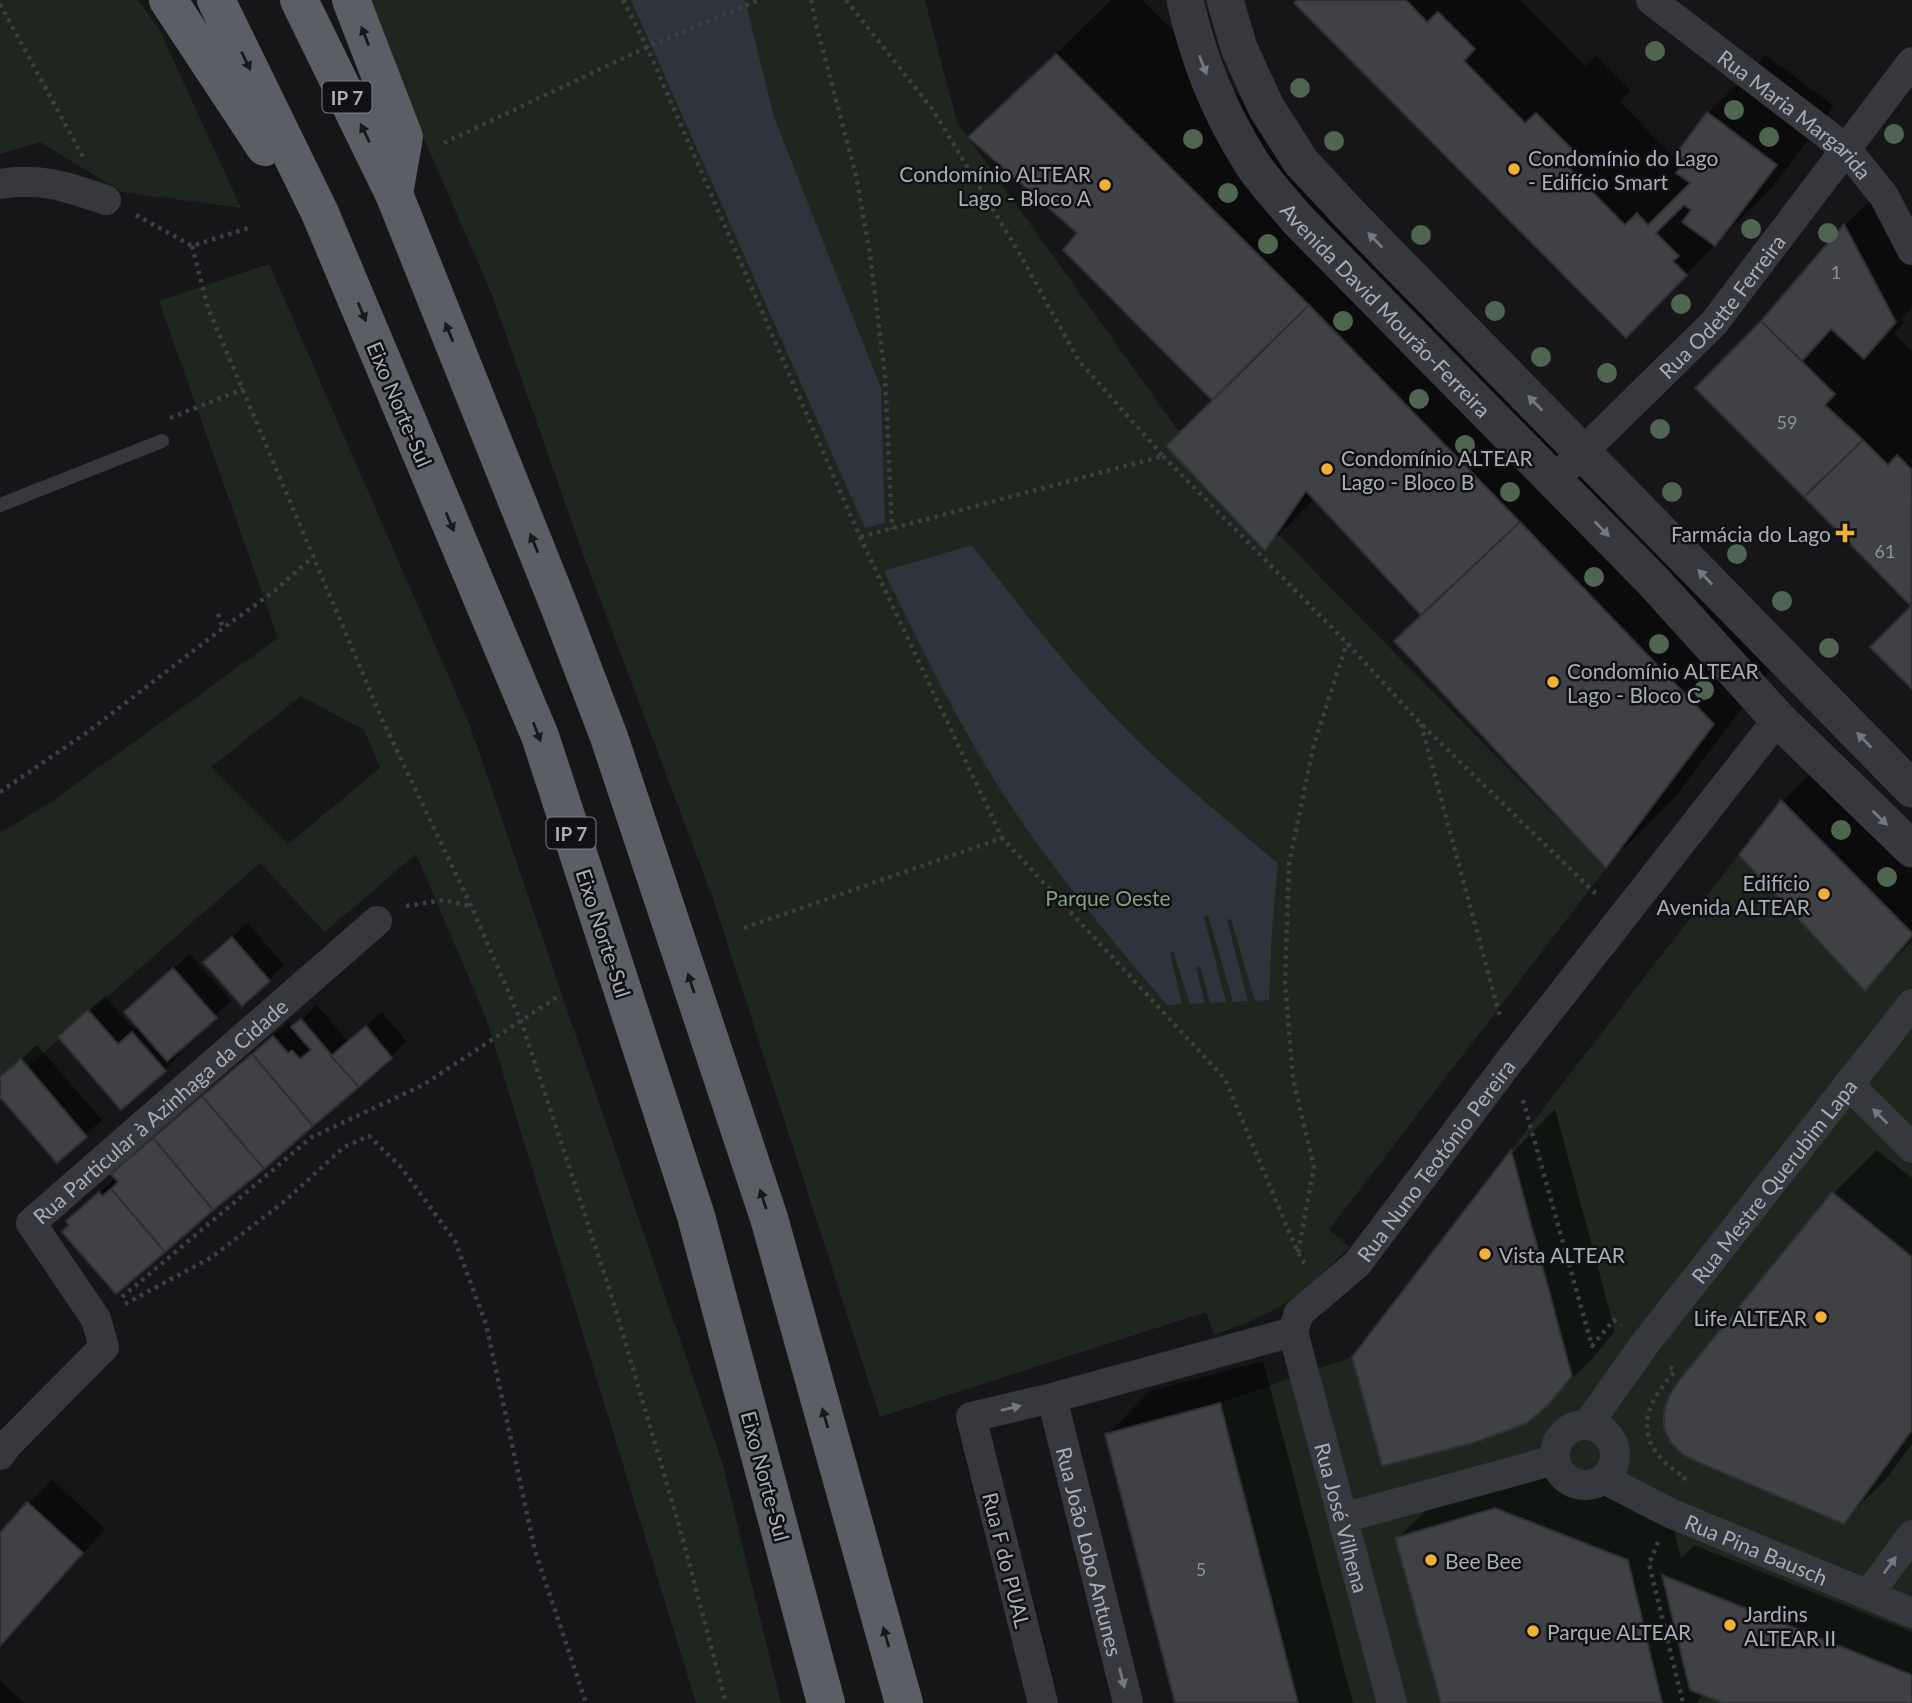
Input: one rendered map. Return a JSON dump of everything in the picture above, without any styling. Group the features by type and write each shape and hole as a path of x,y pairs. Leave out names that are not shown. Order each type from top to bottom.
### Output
{"highway":[{"path":"168,0 339,258"},
{"name":"Eixo Norte-Sul","path":"216,0 320,213 540,736 696,1216 826,1703"},
{"name":"IP 7","path":"299,0 394,194 609,737 769,1218 904,1703"},
{"path":"351,0 404,137 394,194"}],"street":[{"name":"Avenida David Mourão-Ferreira","path":"1185,0 1195,44 1219,106 1254,166 1298,220 1653,581 1779,719 1912,849"},
{"name":"Avenida David Mourão-Ferreira","path":"1225,0 1239,48 1266,107 1301,162 1912,789"},
{"name":"Rua Maria Margarida","path":"1650,0 1846,149 1884,196 1912,250"},
{"name":"Rua Odette Ferreira","path":"1554,480 1714,323 1912,62"},
{"path":"0,184 37,181 63,185 106,200"},
{"name":"Rua Nuno Teotónio Pereira","path":"1293,1332 1299,1314 1357,1264 1511,1059 1779,719"},
{"name":"Rua Particular à Azinhaga da Cidade","path":"96,1320 31,1223 377,921"},
{"name":"Rua Mestre Querubim Lapa","path":"1588,1424 1644,1346 1912,1004"},
{"path":"1848,1084 1912,1148"},
{"path":"0,1455 104,1347 96,1320"},
{"path":"1052,1398 1293,1332"},
{"name":"Rua José Vilhena","path":"1293,1332 1392,1703"},
{"name":"Rua F do PUAL","path":"1044,1703 971,1417 1052,1398"},
{"name":"Rua João Lobo Antunes","path":"1052,1398 1128,1703"},
{"path":"1588,1424 1598,1427 1612,1441 1615,1461 1604,1479 1584,1485 1565,1478 1555,1460 1557,1442 1562,1434 1570,1428 1588,1424"},
{"path":"1343,1518 1555,1460"},
{"name":"Rua Pina Bausch","path":"1604,1479 1670,1513 1912,1613"},
{"path":"1868,1595 1912,1535"}],"lane":[{"path":"0,505 162,441"}],"path":[{"path":"623,0 647,47 860,537 1002,838 1225,1079 1298,1253 1324,1292"},
{"path":"444,143 647,47 759,0"},
{"path":"811,0 856,176 870,254 886,376 892,529"},
{"path":"846,0 933,110 1018,251 1079,361 1163,456 1347,643 1422,724 1622,920"},
{"path":"0,4 106,200 192,246 251,227"},
{"path":"192,246 208,308 382,719 471,906 521,1021 611,1294 679,1525 726,1703"},
{"path":"860,537 1163,456"},
{"path":"0,792 89,732 272,593 314,556"},
{"path":"218,614 223,628"},
{"path":"1298,1253 1314,1167 1293,1079 1286,996 1289,864 1314,744 1347,643"},
{"path":"1422,724 1511,1059 1592,1346 1614,1320 1675,1371 1657,1394 1647,1419 1647,1431 1652,1446 1661,1459 1685,1477 1649,1564 1683,1703"},
{"path":"744,928 1002,838"},
{"path":"377,921 406,906 444,900 471,906"},
{"path":"96,1320 312,1138 423,1085 557,997"},
{"path":"96,1320 212,1257 285,1201 344,1147 369,1136 400,1166 456,1241 486,1324 535,1550 586,1703"}],"green space":[{"path":"0,0 138,0 159,29 241,208 122,192 40,142 0,154"},
{"name":"Parque Oeste","path":"364,0 925,0 957,122 1180,433 1166,447 1264,551 1277,533 1606,868 1329,1230 1350,1247 1293,1298 1265,1315 1214,1335 1206,1312 880,1417 712,896 583,554 492,295"},
{"path":"269,264 469,723 722,1462 781,1703 696,1703 486,1018 416,854 325,932 260,863 0,1091 0,833 51,802 278,638 159,301","holes":["301,696 364,730 380,768 288,844 211,767"]},
{"path":"1781,800 1912,933 1912,1703 1175,1703 1105,1434 1220,1403 1352,1357"}],"shaded area":[{"path":"631,0 745,0 774,117 881,388 885,523 865,528"},
{"path":"972,545 1027,616 1126,729 1178,779 1278,863 1269,1000 1255,1001 1231,919 1227,920 1248,1001 1233,1002 1208,915 1204,917 1226,1002 1210,1003 1200,966 1196,968 1205,1003 1190,1004 1173,951 1170,953 1182,1004 1167,1005 1064,880 1007,800 958,717 884,571"}],"building":[{"name":"Condomínio do Lago - Edifício Smart","path":"1297,0 1406,0 1427,22 1438,12 1475,49 1464,61 1525,123 1536,113 1574,151 1563,162 1625,225 1637,213 1648,225 1690,183 1676,173 1685,161 1676,154 1707,112 1777,165 1715,246 1682,222 1691,210 1684,205 1656,233 1679,256 1673,261 1687,275 1626,338 1294,3"},
{"name":"Condomínio ALTEAR Lago - Bloco A","path":"1056,54 1309,305 1213,401 1063,250 1077,233 968,137"},
{"path":"1844,224 1896,322 1864,359 1831,329 1802,361 1761,321"},
{"name":"Condomínio ALTEAR Lago - Bloco B","path":"1309,305 1520,522 1421,615 1306,491 1265,551 1166,446"},
{"path":"1761,321 1835,394 1825,405 1863,440 1804,497 1695,388"},
{"path":"1863,440 1888,465 1897,455 1912,470 1911,606 1804,497"},
{"name":"Condomínio ALTEAR Lago - Bloco C","path":"1520,522 1714,724 1606,868 1394,641"},
{"path":"1912,606 1912,689 1870,647"},
{"name":"Edifício Avenida ALTEAR","path":"1781,800 1912,933 1865,991 1739,855"},
{"path":"232,937 270,981 242,1006 203,962"},
{"path":"173,968 217,1018 167,1061 124,1012"},
{"path":"88,1010 118,1044 132,1032 166,1071 121,1110 58,1037"},
{"path":"301,1019 359,1087 313,1126 252,1054 273,1036 288,1053 292,1050 300,1059 311,1050 291,1027"},
{"path":"366,1026 392,1058 359,1087 331,1056"},
{"path":"252,1054 313,1126 264,1169 202,1096"},
{"path":"21,1059 87,1137 57,1163 0,1097 0,1077"},
{"path":"202,1096 264,1169 213,1210 153,1138"},
{"path":"153,1138 213,1210 165,1252 111,1189 118,1182 111,1174"},
{"name":"Vista ALTEAR","path":"1511,1150 1572,1376 1549,1404 1527,1423 1476,1442 1382,1466 1352,1357"},
{"path":"111,1189 165,1252 116,1294 62,1232 69,1225 66,1221 99,1192 102,1196"},
{"name":"Life ALTEAR","path":"1832,1192 1912,1257 1912,1430 1844,1524 1682,1454 1671,1443 1664,1428 1664,1412 1669,1396 1681,1378"},
{"path":"1220,1403 1298,1703 1175,1703 1105,1434"},
{"path":"27,1502 83,1553 0,1646 0,1533"},
{"name":"Parque ALTEAR","path":"1495,1508 1628,1560 1662,1703 1441,1703 1395,1538"},
{"name":"Jardins ALTEAR II","path":"1662,1575 1912,1675 1912,1703 1723,1703 1690,1690"}],"place":[{"name":"Condomínio do Lago - Edifício Smart","path":"1514,169"},
{"name":"Condomínio ALTEAR Lago - Bloco A","path":"1105,185"},
{"name":"Condomínio ALTEAR Lago - Bloco B","path":"1327,469"},
{"name":"Farmácia do Lago","path":"1845,533"},
{"name":"Condomínio ALTEAR Lago - Bloco C","path":"1553,682"},
{"name":"Edifício Avenida ALTEAR","path":"1824,894"},
{"name":"Vista ALTEAR","path":"1485,1254"},
{"name":"Life ALTEAR","path":"1821,1317"},
{"name":"Bee Bee","path":"1431,1560"},
{"name":"Jardins ALTEAR II","path":"1730,1625"},
{"name":"Parque ALTEAR","path":"1533,1631"}]}
